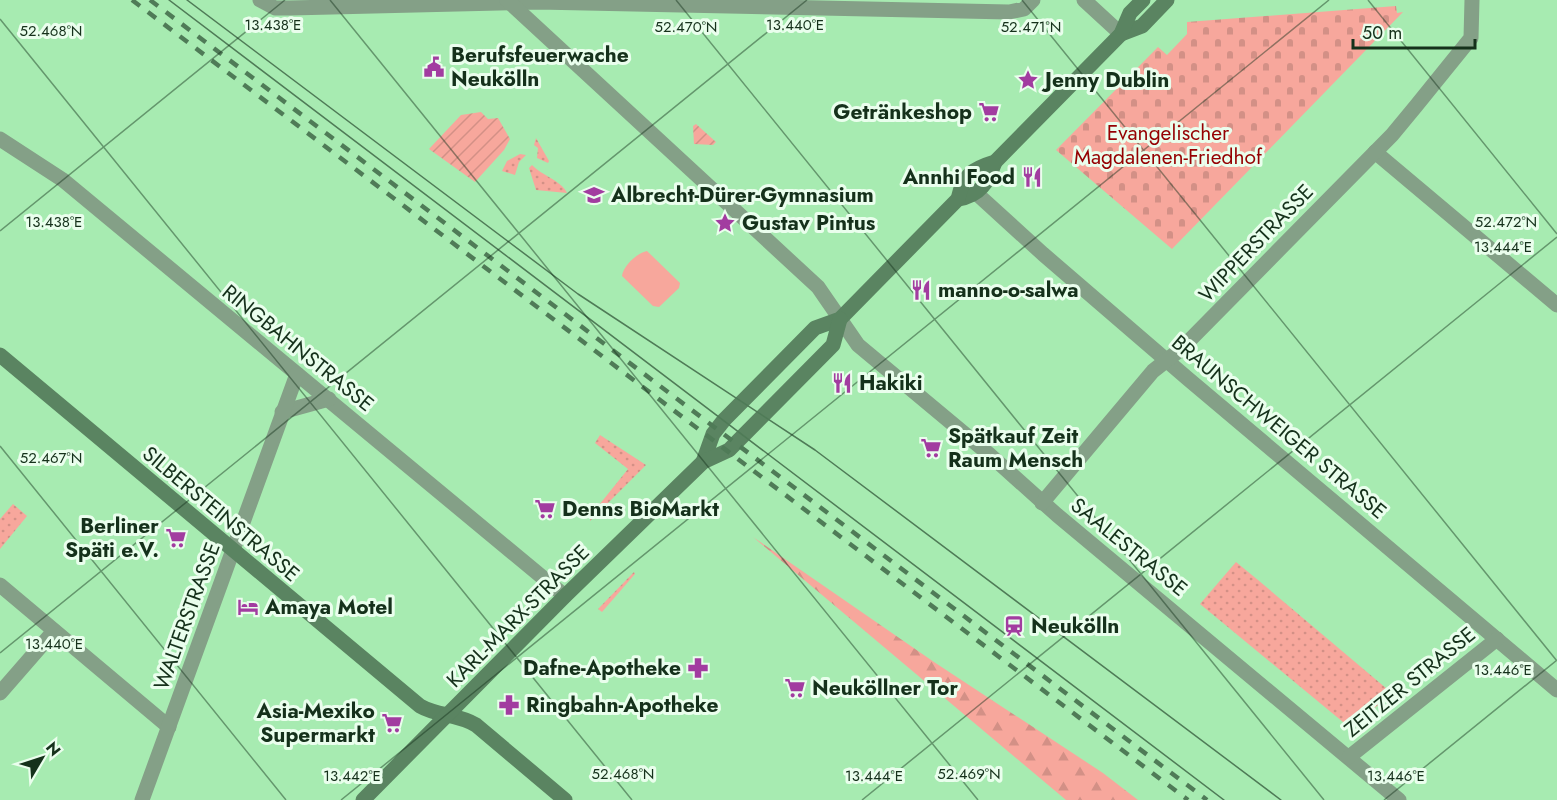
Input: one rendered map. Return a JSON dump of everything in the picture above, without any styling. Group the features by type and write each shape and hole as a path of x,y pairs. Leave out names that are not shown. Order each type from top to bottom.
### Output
{"main road":[{"name":"KARL-MARX-STRASSE","path":"958,199 972,197 989,180 995,162 1121,34 1130,14 1143,0"},
{"name":"KARL-MARX-STRASSE","path":"1121,34 1142,26 1167,0"},
{"name":"KARL-MARX-STRASSE","path":"703,462 713,434 724,420 816,328 840,319 958,199 961,183 976,168 995,162"},
{"name":"KARL-MARX-STRASSE","path":"363,800 565,596 703,462 729,450 832,345 840,319"},
{"name":"SILBERSTEINSTRASSE","path":"0,355 420,706 465,718 476,725 565,800"}],"street":[{"path":"264,3 290,8 509,1 687,3 1009,12 1024,9 1033,0"},
{"path":"1084,0 1121,34"},
{"name":"WIPPERSTRASSE","path":"1042,503 1153,370 1181,349 1375,152 1471,38 1472,0"},
{"name":"SAALESTRASSE","path":"509,1 818,287 858,345 990,455 1042,503 1399,800"},
{"name":"RINGBAHNSTRASSE","path":"0,139 63,180 565,596"},
{"path":"1375,152 1557,305"},
{"name":"BRAUNSCHWEIGER STRASSE","path":"976,193 1043,254 1557,690"},
{"name":"WALTERSTRASSE","path":"142,800 297,374"},
{"path":"282,412 328,399"},
{"path":"0,585 169,727"},
{"path":"0,693 54,631"},
{"name":"ZEITZER STRASSE","path":"1349,757 1497,639"}],"green space":[{"name":"Evangelischer Magdalenen-Friedhof","path":"1396,6 1397,13 1403,12 1172,249 1056,150 1158,47 1167,55 1187,34 1187,22"},
{"path":"481,112 488,119 498,118 510,139 504,150 475,182 429,149 461,115"},
{"path":"696,124 716,142 713,145 694,144 693,126"},
{"path":"536,138 548,163 537,158 538,148 534,145"},
{"path":"520,154 526,155 519,162 515,175 502,171 507,161"},
{"path":"532,165 561,185 567,193 536,190 529,168"},
{"path":"647,251 680,283 679,288 659,307 653,306 622,276 631,260"},
{"path":"600,435 646,465 590,521 591,515 628,469 595,443"},
{"path":"13,504 27,516 0,549 0,519"},
{"path":"753,537 934,662 1103,773 1138,800 1066,800"},
{"path":"1236,562 1393,694 1349,727 1200,604"},
{"path":"634,572 635,574 602,612 598,609"}],"tram line":[{"path":"169,0 1224,800"},
{"path":"187,0 578,294 815,450 1281,800"}],"railway":[{"path":"132,0 1188,800"},
{"path":"150,0 1207,800"}],"place":[{"name":"Berufsfeuerwache Neukölln","path":"434,67"},
{"name":"Jenny Dublin","path":"1028,80"},
{"name":"Getränkeshop","path":"989,112"},
{"name":"Annhi Food","path":"1032,177"},
{"name":"Albrecht-Dürer-Gymnasium","path":"594,195"},
{"name":"Gustav Pintus","path":"725,223"},
{"name":"manno-o-salwa","path":"921,290"},
{"name":"Hakiki","path":"842,383"},
{"name":"Spätkauf Zeit Raum Mensch","path":"931,448"},
{"name":"Denns BioMarkt","path":"545,509"},
{"name":"Berliner Späti e.V.","path":"176,538"},
{"name":"Amaya Motel","path":"248,607"},
{"name":"Neukölln","path":"1014,626"},
{"name":"Dafne-Apotheke","path":"698,668"},
{"name":"Neuköllner Tor","path":"795,688"},
{"name":"Ringbahn-Apotheke","path":"509,705"},
{"name":"Asia-Mexiko Supermarkt","path":"392,723"}]}
